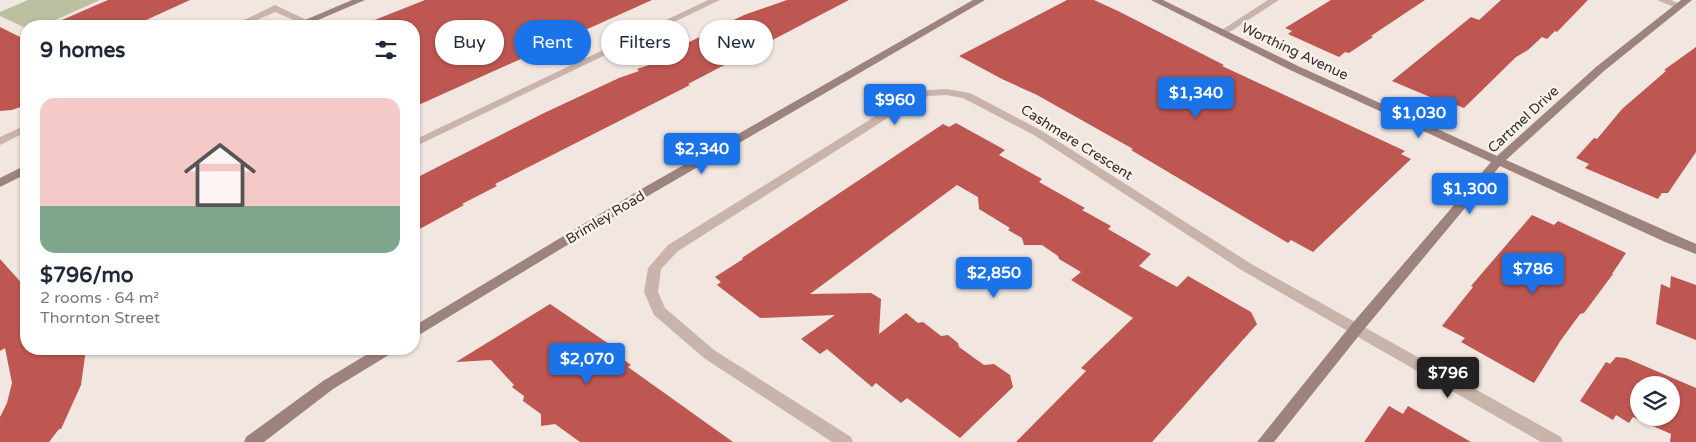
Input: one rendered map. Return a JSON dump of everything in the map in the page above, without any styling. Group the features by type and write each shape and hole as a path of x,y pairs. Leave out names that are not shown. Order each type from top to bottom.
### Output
{"street":[{"path":"311,20 360,0"},
{"path":"420,141 715,0"},
{"name":"Brimley Road","path":"420,328 649,190 980,0"},
{"name":"Worthing Avenue","path":"1156,0 1294,68 1696,249"},
{"path":"1222,33 1274,0"},
{"path":"1662,0 1683,3"},
{"name":"Cartmel Drive","path":"1265,442 1356,329 1498,161 1600,69 1683,3"},
{"path":"250,20 275,8 302,20"},
{"name":"Cashmere Crescent","path":"845,442 709,354 659,312 651,292 655,268 672,248 912,98 928,93 946,92 966,95 1038,132 1232,258 1556,442"},
{"path":"0,141 20,131"},
{"path":"0,183 20,172"},
{"path":"252,442 328,385 377,355"}],"green space":[{"path":"28,0 100,0 55,20 20,20 20,25 0,16 0,12"}],"building":[{"path":"108,0 190,0 146,20 62,20"},
{"path":"425,0 652,0 608,20 601,20 601,23 591,27 591,20 514,20 514,62 420,104 420,20 375,20"},
{"path":"787,0 849,0 773,40 773,20 734,20"},
{"path":"1067,0 1094,0 1118,11 1224,65 1222,66 1405,151 1401,154 1411,159 1313,252 1291,240 1288,243 1131,150 1133,149 1037,95 959,56"},
{"path":"1331,0 1425,0 1349,53 1345,52 1339,57 1288,34 1292,31 1285,28"},
{"path":"1501,0 1588,0 1557,32 1555,31 1547,39 1542,37 1528,50 1516,57 1464,108 1451,103 1449,105 1392,81 1471,17 1479,20"},
{"path":"0,27 20,37 20,107 0,111"},
{"path":"699,37 699,65 724,65 688,84 690,85 495,184 497,186 420,229 420,176 544,113 619,78 639,71 637,69 649,65 689,65 689,42"},
{"path":"1696,47 1696,152 1668,193 1662,193 1658,199 1585,168 1589,164 1576,158 1594,138 1597,139 1622,109 1666,71 1664,70"},
{"path":"956,123 1005,150 999,155 1042,179 1039,182 1085,208 1082,210 1111,226 1108,229 1151,254 1139,266 1177,287 1188,276 1251,312 1257,324 1152,442 1016,442 1086,371 1081,368 1133,318 1071,280 1081,272 1059,259 1058,256 1042,245 1024,245 1022,238 1008,230 1010,228 979,209 978,197 957,185 810,294 871,293 881,299 879,334 906,313 918,323 923,322 941,336 948,335 958,343 959,347 984,365 994,364 1010,375 1013,387 960,438 907,398 901,403 876,383 872,387 827,349 820,354 801,339 835,315 760,318 717,285 721,282 715,277 742,258 943,124 949,127"},
{"path":"1532,215 1554,225 1558,221 1626,253 1584,313 1580,314 1561,340 1534,383 1461,342 1465,338 1442,326 1473,287 1471,286"},
{"path":"0,259 20,281 20,355 85,355 81,385 61,429 49,442 0,442 0,417 7,403 12,383 5,348 0,351"},
{"path":"1671,276 1696,285 1696,340 1656,324 1661,284 1670,288"},
{"path":"550,304 612,346 609,349 631,365 628,367 733,442 580,442 555,424 541,426 541,414 523,401 524,396 512,387 514,385 491,360 456,362"},
{"path":"1616,357 1626,358 1668,376 1630,376 1629,423 1616,415 1613,420 1580,401 1606,362 1610,364"},
{"path":"1680,381 1696,388 1696,442 1670,442 1671,434 1653,426 1680,426"},
{"path":"1389,406 1403,414 1408,406 1471,442 1364,442"}]}
